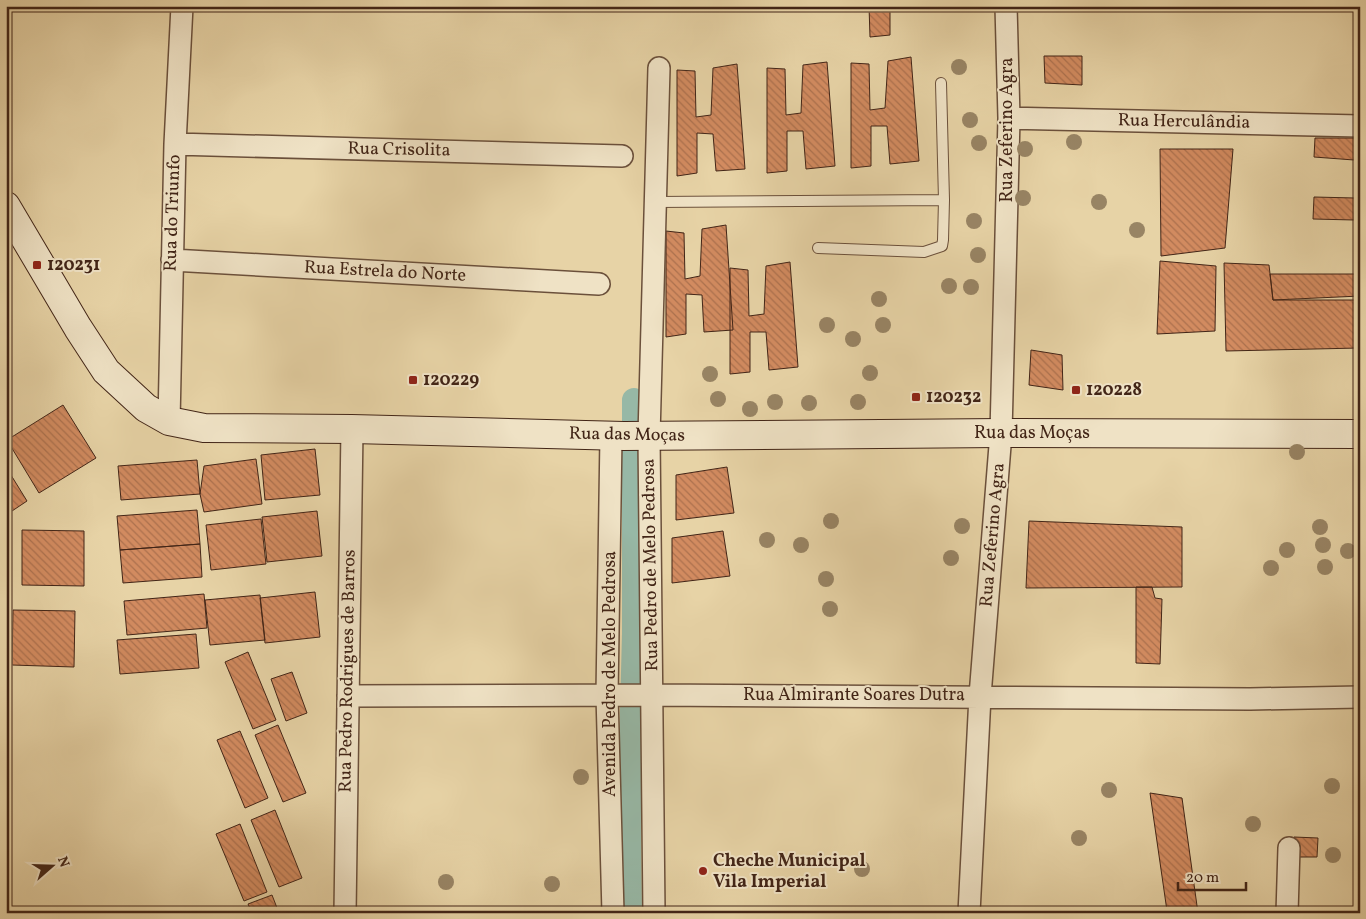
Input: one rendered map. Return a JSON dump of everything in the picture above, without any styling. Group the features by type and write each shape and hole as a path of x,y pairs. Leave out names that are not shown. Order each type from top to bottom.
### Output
{"street":[{"name":"Rua do Triunfo","path":"169,421 175,144 182,6"},
{"name":"Rua Zeferino Agra","path":"969,913 980,696 1001,433 1008,118 1006,6"},
{"name":"Rua Pedro de Melo Pedrosa","path":"654,913 648,695 632,436 650,406 659,68"},
{"name":"Rua Herculândia","path":"1008,118 1360,126"},
{"name":"Rua Crisolita","path":"175,144 622,156"},
{"name":"Rua das Moças","path":"6,206 78,328 106,371 146,408 169,421 204,428 352,429 632,436 1001,433 1360,434"},
{"name":"Rua Estrela do Norte","path":"172,260 599,284"},
{"name":"Rua Pedro Rodrigues de Barros","path":"345,913 352,429"},
{"name":"Avenida Pedro de Melo Pedrosa","path":"613,913 610,695 632,436"},
{"name":"Rua Almirante Soares Dutra","path":"348,696 980,696 1241,699 1360,697"},
{"path":"1287,913 1289,848"}],"lane":[{"path":"818,248 924,252 942,246 944,240 944,200 940,83"},
{"path":"656,202 944,200"}],"building":[{"path":"869,6 890,6 890,35 870,37"},
{"path":"1044,56 1082,56 1082,85 1045,83"},
{"path":"911,57 919,161 890,164 887,126 871,126 871,166 851,168 851,63 869,64 870,110 885,108 888,61"},
{"path":"827,62 835,166 806,169 803,131 787,131 787,171 767,173 767,68 785,69 786,115 801,113 803,65"},
{"path":"737,64 745,169 716,171 713,134 697,133 697,173 677,176 677,70 695,71 696,117 711,115 713,68"},
{"path":"1315,138 1357,138 1354,160 1314,157"},
{"path":"1160,149 1233,149 1225,248 1161,256"},
{"path":"1314,197 1355,198 1354,220 1313,219"},
{"path":"726,225 733,330 704,332 702,295 686,294 686,334 666,337 666,231 684,233 685,279 700,276 702,229"},
{"path":"1160,261 1216,266 1215,331 1157,334"},
{"path":"790,262 798,367 769,370 766,332 750,332 750,372 730,374 730,268 748,270 749,316 764,314 766,266"},
{"path":"1224,263 1269,265 1273,300 1360,300 1359,348 1226,351"},
{"path":"1270,274 1360,274 1360,296 1273,300"},
{"path":"1031,350 1062,355 1063,390 1029,385"},
{"path":"63,405 96,458 39,493 7,440"},
{"path":"315,449 320,495 265,500 261,455"},
{"path":"256,459 262,504 204,512 200,494 204,466"},
{"path":"197,460 200,494 121,500 118,466"},
{"path":"6,467 27,501 6,515"},
{"path":"727,467 734,513 676,520 676,475"},
{"path":"197,510 200,544 120,550 117,516"},
{"path":"317,511 322,556 267,562 262,517"},
{"path":"261,519 266,564 211,570 206,525"},
{"path":"1029,521 1182,527 1182,587 1026,588"},
{"path":"22,530 84,531 84,586 22,585"},
{"path":"723,531 730,576 672,583 672,538"},
{"path":"200,544 202,577 123,583 120,550"},
{"path":"1136,587 1152,587 1155,598 1162,599 1160,664 1136,663"},
{"path":"315,592 320,637 265,643 260,598"},
{"path":"204,594 207,628 127,635 124,601"},
{"path":"260,595 265,640 210,645 205,600"},
{"path":"13,610 75,611 74,667 12,665"},
{"path":"196,634 199,668 120,674 117,640"},
{"path":"248,652 276,720 253,729 225,662"},
{"path":"292,672 307,713 286,721 271,679"},
{"path":"278,725 306,793 283,802 255,735"},
{"path":"240,731 268,798 245,808 217,740"},
{"path":"1150,793 1182,798 1198,913 1167,911"},
{"path":"275,810 302,878 279,887 251,820"},
{"path":"240,824 267,892 244,901 216,834"},
{"path":"1294,837 1318,838 1317,857 1295,857"},
{"path":"272,895 279,913 252,913 248,904"}],"waterway":[{"path":"630,913 629,824 634,634 634,400"}],"place":[{"name":"120231","path":"37,265"},
{"name":"120229","path":"413,380"},
{"name":"120228","path":"1076,390"},
{"name":"120232","path":"916,397"},
{"name":"Cheche Municipal Vila Imperial","path":"703,871"}]}
